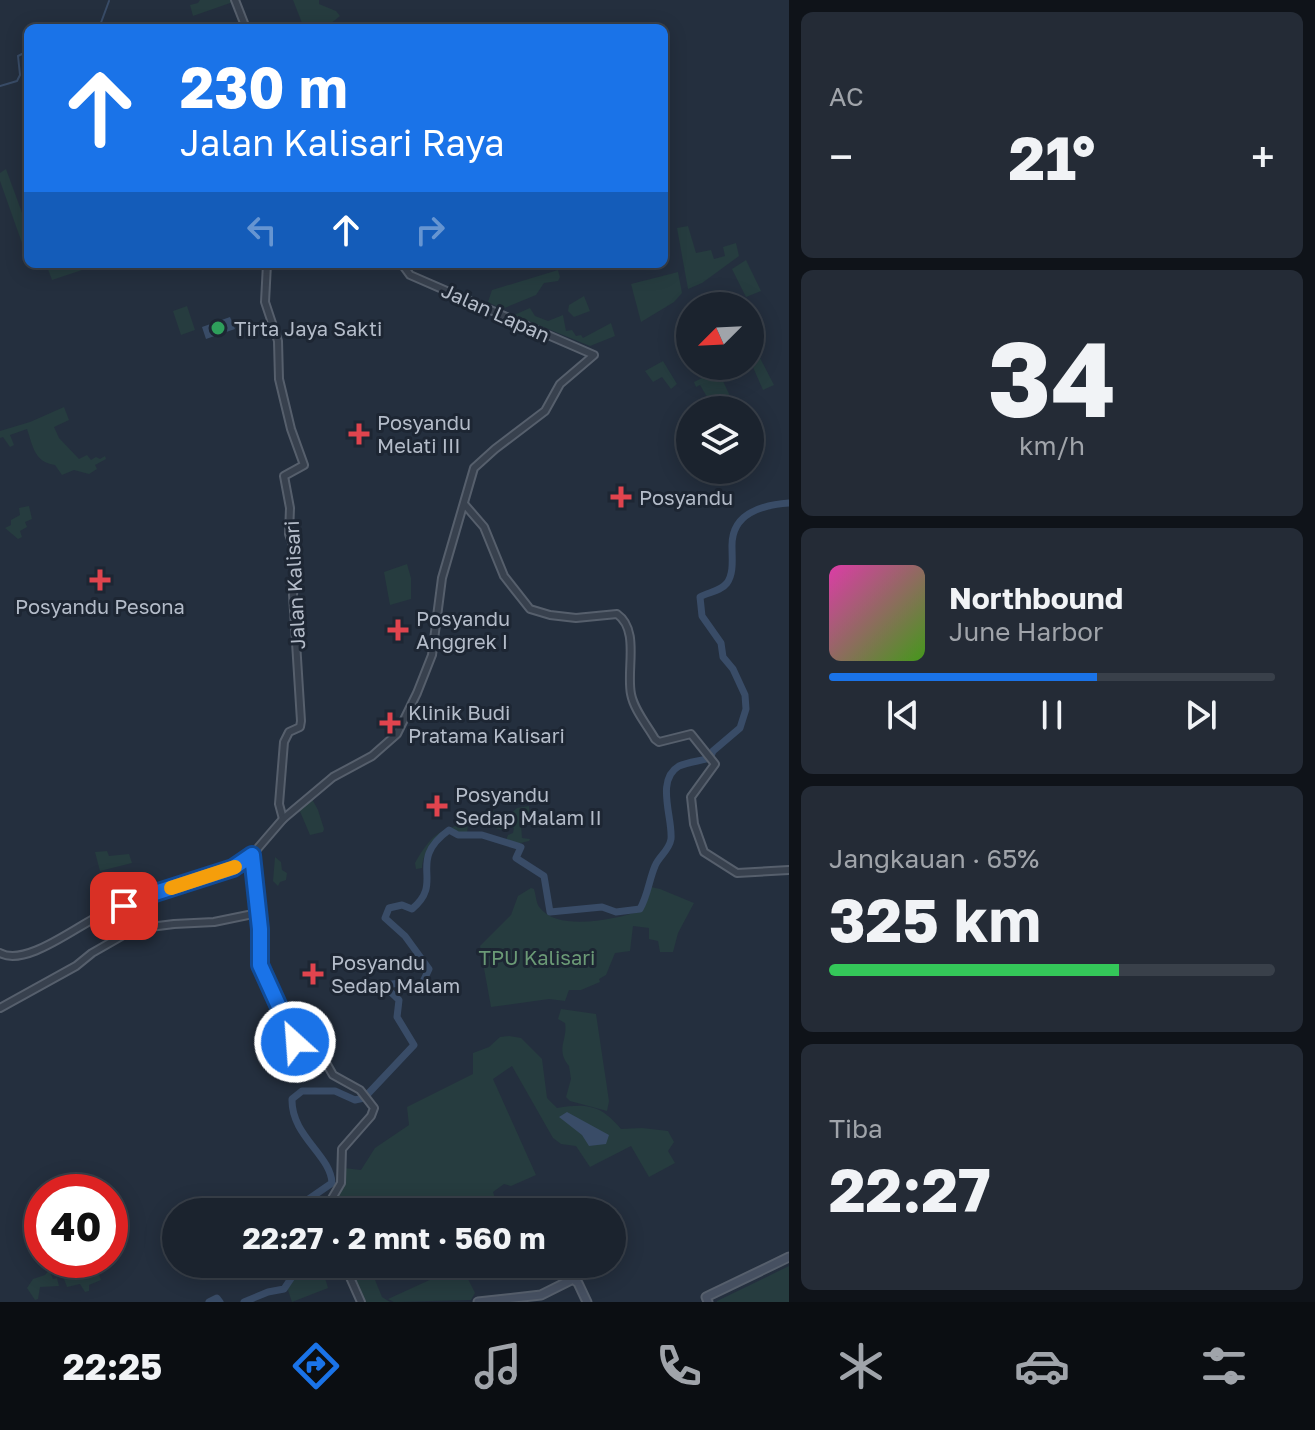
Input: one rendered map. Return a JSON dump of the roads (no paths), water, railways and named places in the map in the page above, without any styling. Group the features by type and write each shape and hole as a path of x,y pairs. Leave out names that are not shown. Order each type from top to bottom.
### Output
{"main road":[{"path":"708,1302 706,1297 789,1257"},
{"path":"478,1302 541,1295 574,1279 587,1302"}],"street":[{"path":"235,0 244,24"},
{"name":"Jalan Kalisari","path":"267,268 265,304 278,341 278,376 291,429 304,464 284,476 290,508 289,534 297,556 293,605 301,721 300,727 287,734 284,742 279,803 283,819"},
{"name":"Jalan Lapan","path":"404,268 413,276 594,355 560,384 545,411 474,468 465,505"},
{"path":"0,953 15,957 30,954 101,915 155,893 233,868 252,855 283,819 335,775 380,751 401,727 432,655 443,575 465,505"},
{"path":"465,505 484,527 507,581 533,610 568,618 591,619 612,614 622,618 628,628 629,680 634,705 656,741 691,734 711,760 691,797 694,824 704,852 737,873 789,870"},
{"path":"252,855 260,965 290,1035 298,1045 321,1054 336,1078 367,1097 374,1108 343,1148 341,1183 332,1198"},
{"path":"0,1008 76,966 134,929 214,922 258,913"},
{"path":"350,1278 361,1302"}],"water":[{"name":"Tirta Jaya Sakti","path":"230,317 235,329 206,339 202,327"},
{"path":"567,1112 609,1135 606,1144 589,1146 582,1135 559,1117"}],"waterway":[{"path":"100,24 109,1"},
{"path":"0,86 17,81 20,75 18,56 24,53"},
{"path":"310,1198 332,1183 325,1163 298,1124 292,1099 302,1091 335,1091 355,1100 364,1098 414,1045 397,1017 399,1000 383,985 401,983 420,988 429,969 405,936 385,918 389,908 402,905 412,909 422,899 426,889 429,852 436,841 449,830 458,835 482,835 521,847 516,858 544,876 550,912 602,907 616,912 640,909 655,866 671,839 666,790 672,772 679,766 710,758 713,751 740,728 746,709 745,695 733,669 723,657 721,643 702,616 700,597 727,583 732,566 733,535 742,519 759,509 789,503"},
{"path":"244,1302 284,1289 291,1278"},
{"path":"209,1302 217,1298 220,1302"}],"place":[{"name":"Tirta Jaya Sakti","path":"218,328"},
{"name":"Posyandu Melati III","path":"359,434"},
{"name":"Posyandu","path":"621,497"},
{"name":"Posyandu Pesona","path":"100,580"},
{"name":"Posyandu Anggrek I","path":"398,630"},
{"name":"Klinik Budi Pratama Kalisari","path":"390,723"},
{"name":"Posyandu Sedap Malam II","path":"437,806"},
{"name":"Posyandu Sedap Malam","path":"313,974"}],"park label":[{"name":"TPU Kalisari","path":"537,957"}]}
